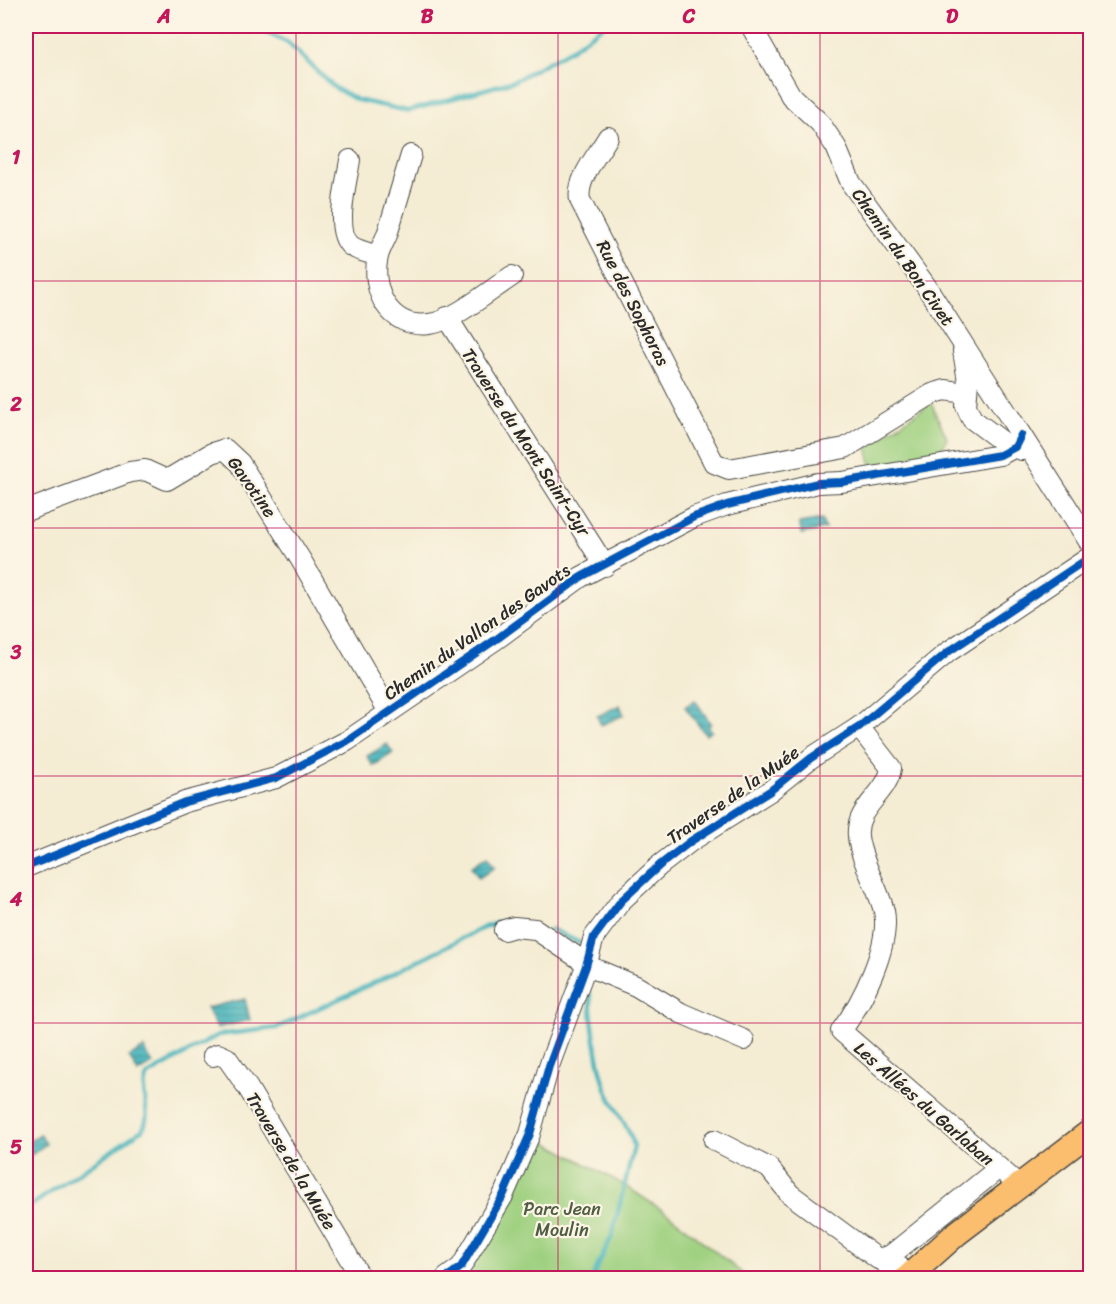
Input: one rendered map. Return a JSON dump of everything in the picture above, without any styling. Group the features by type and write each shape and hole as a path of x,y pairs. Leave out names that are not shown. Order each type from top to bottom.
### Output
{"main road":[{"path":"907,1278 956,1234 1090,1132"}],"street":[{"name":"Chemin du Bon Civet","path":"751,26 791,96 820,123 836,147 851,183 882,229 896,242 959,337 1023,445 1090,543"},
{"name":"Rue des Sophoras","path":"608,137 582,181 578,190 580,200 714,463 729,469 845,448 932,394 945,390 966,393"},
{"path":"411,155 378,256 376,282 382,303 393,315 409,323 430,324 447,317 512,276"},
{"path":"350,160 341,220 343,234 352,246 378,256"},
{"name":"Traverse du Mont Saint-Cyr","path":"447,317 605,566"},
{"name":"Chemin du Bon Civet","path":"959,337 966,368 966,406 972,419 1007,445 1023,445"},
{"name":"Chemin du Vallon des Gavots","path":"26,867 185,802 276,778 347,741 498,638 581,577 694,517 727,505 818,483 842,483 1000,455 1023,445"},
{"name":"Gavotine","path":"26,511 130,472 145,470 167,480 212,453 225,449 240,463 301,560 389,712"},
{"name":"Traverse de la Muée","path":"446,1278 461,1268 503,1196 530,1134 549,1066 594,937 608,917 660,865 691,841 770,791 811,758 859,727 948,652 1090,557"},
{"name":"Les Allées du Garlaban","path":"859,727 891,768 890,779 863,811 858,836 884,913 884,936 869,984 855,1013 841,1031 1020,1186"},
{"path":"504,930 514,927 535,929 595,969 636,986 681,1013 744,1040"},
{"name":"Traverse de la Muée","path":"213,1056 218,1054 227,1058 248,1088 361,1278"},
{"path":"714,1140 763,1165 790,1194 874,1256 886,1258 897,1264 907,1278"},
{"path":"886,1258 999,1168"}],"green space":[{"path":"931,403 947,438 940,452 872,468 867,447"},
{"name":"Parc Jean Moulin","path":"533,1135 624,1185 670,1215 748,1278 455,1278"}],"water":[{"path":"822,519 825,529 802,534 799,523"},
{"path":"695,700 711,724 708,726 712,731 706,735 685,707"},
{"path":"620,705 624,715 601,725 597,716"},
{"path":"387,744 393,753 373,766 367,756"},
{"path":"487,856 495,867 479,878 471,867"},
{"path":"245,999 250,1020 217,1028 206,1008"},
{"path":"144,1048 153,1064 138,1073 129,1057"},
{"path":"40,1134 46,1144 26,1159 26,1143"}],"waterway":[{"path":"253,26 288,43 335,88 357,100 408,111 514,81 570,50 603,26"},
{"path":"26,1209 142,1130 146,1117 144,1089 148,1075 218,1035 276,1028 380,980 487,926 502,922"},
{"path":"551,929 582,944"},
{"path":"590,994 595,1043 604,1081 634,1146 612,1236 592,1278"}],"cycle path":[{"path":"26,867 185,802 276,778 347,741 498,638 581,577 694,517 727,505 818,483 842,482 1000,455 1015,447 1021,435"},
{"path":"446,1278 461,1267 503,1196 530,1134 549,1066 586,966 594,937 621,901 660,865 691,841 770,791 811,758 859,727 948,652 1090,557"}]}
